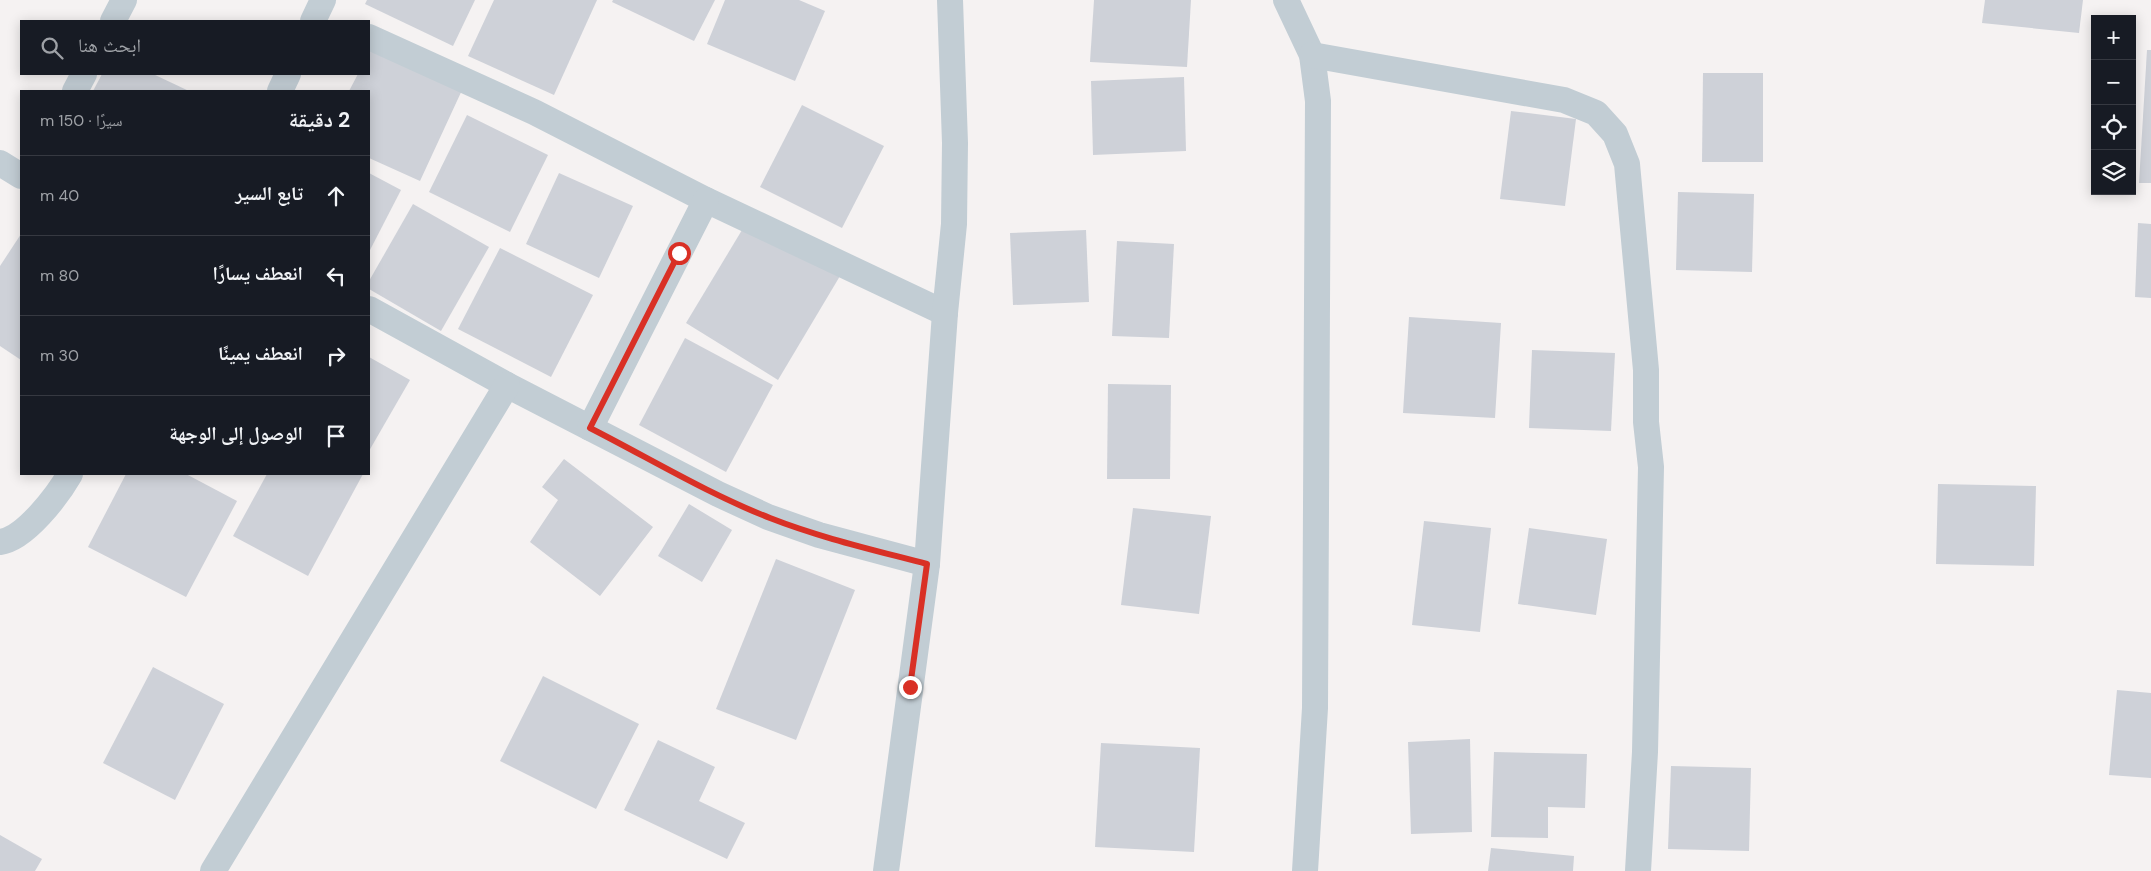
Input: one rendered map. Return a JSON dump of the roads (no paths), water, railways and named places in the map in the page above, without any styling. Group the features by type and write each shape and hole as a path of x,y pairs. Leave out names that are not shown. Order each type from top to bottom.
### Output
{"street":[{"path":"114,20 124,0"},
{"path":"886,871 927,564 945,312 954,224 955,143 950,0"},
{"path":"1286,0 1312,55 1318,101 1315,708 1305,871"},
{"path":"370,37 534,112 706,200 945,312"},
{"path":"1312,55 1564,100 1596,113 1615,134 1621,149 1626,164 1646,370 1646,422 1650,467 1645,752 1638,871"},
{"path":"76,90 83,75"},
{"path":"280,90 288,75"},
{"path":"0,163 20,175"},
{"path":"590,428 706,200"},
{"path":"370,311 506,385 718,494 768,517 819,536 927,564"},
{"path":"213,871 506,385"},
{"path":"0,542 22,533 69,475"}]}
